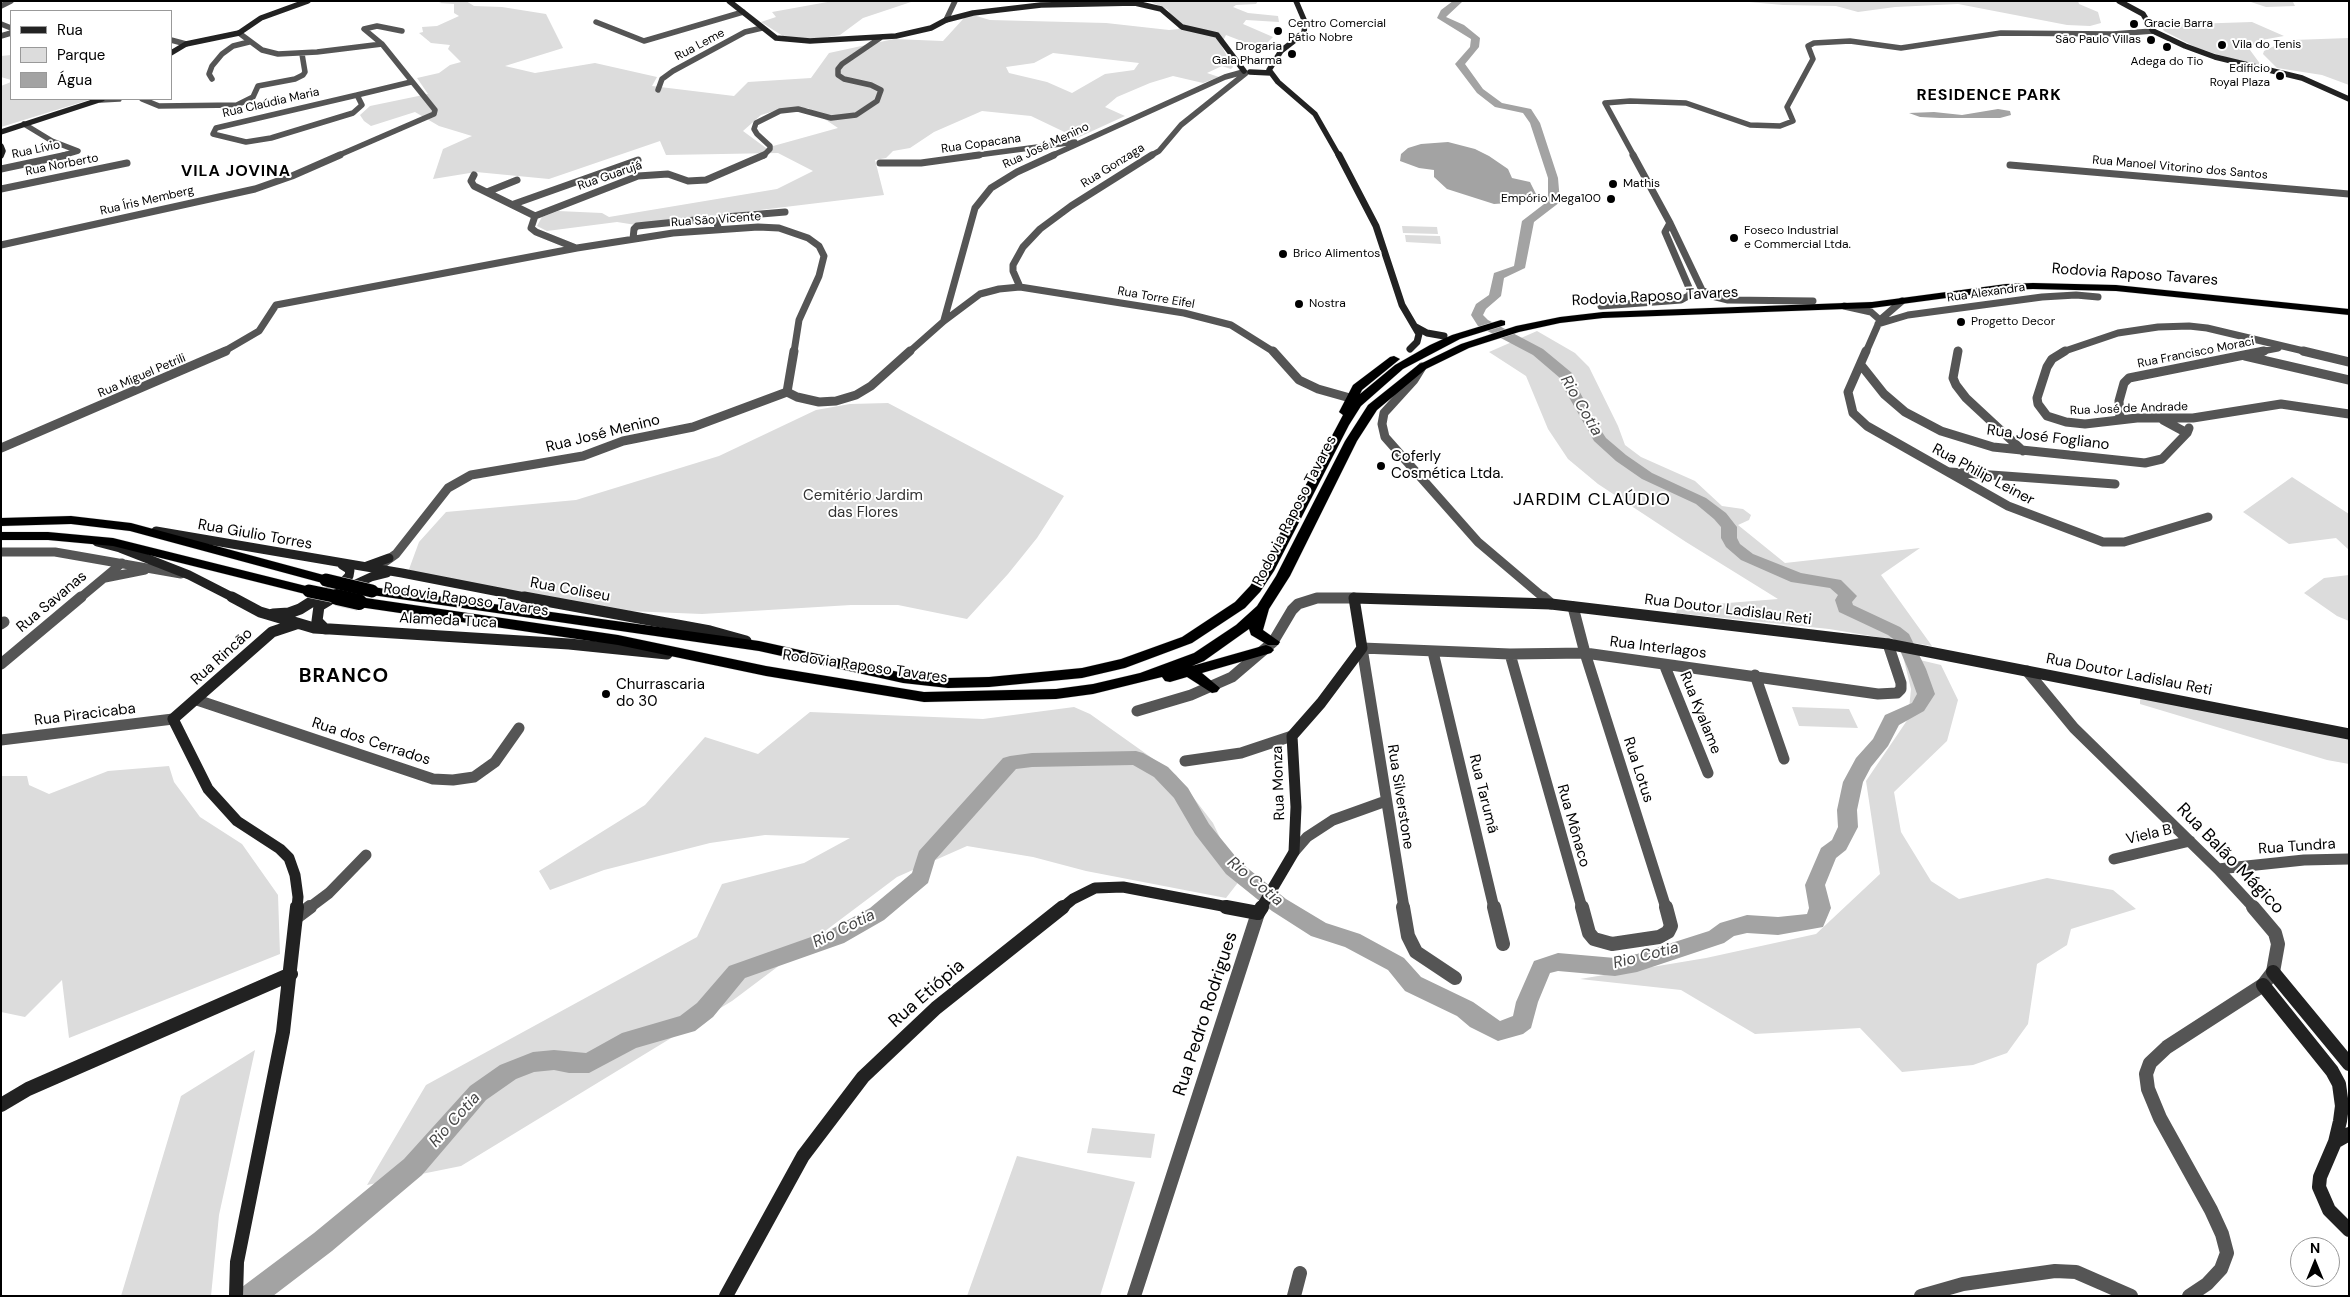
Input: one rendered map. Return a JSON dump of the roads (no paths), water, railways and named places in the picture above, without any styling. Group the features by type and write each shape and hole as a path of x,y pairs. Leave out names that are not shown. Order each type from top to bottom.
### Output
{"highway":[{"name":"Rodovia Raposo Tavares","path":"1,522 71,520 131,527 372,591 630,626 759,646 903,678 948,683 998,681 1082,673 1125,663 1157,653 1187,640 1214,624 1240,605 1255,589 1267,571 1343,425 1357,404 1399,367 1434,347 1480,333 1502,323 1553,312 1600,306 1644,303 1813,301 1877,296 1988,281 2030,278 2120,282 2349,305"},
{"name":"Rodovia Raposo Tavares","path":"1,536 82,538 138,547 359,602 601,637 696,657 924,697 1056,694 1092,689 1143,678 1199,657 1222,643 1262,609 1283,576 1328,484 1361,423 1372,408 1422,368 1465,346 1480,333 1612,314 1843,306 1902,301 2006,287 2060,285 2124,289 2349,312"},
{"path":"1343,425 1350,398 1367,378 1410,348 1444,336 1480,333"},
{"path":"1092,689 1135,684 1190,672 1269,646 1256,632 1262,609"},
{"path":"591,610 630,626"},
{"path":"1190,672 1212,688"}],"street":[{"path":"1,6 11,1"},
{"path":"172,52 186,44 239,33 272,14 308,1"},
{"path":"729,1 776,38 794,41 880,38 931,28 946,20 973,13 1042,5 1115,2 1145,4 1165,11 1182,28 1220,38 1246,72"},
{"path":"946,20 955,1"},
{"path":"1296,1 1305,22 1304,33 1281,51 1271,64 1270,72 1278,82 1315,114 1328,134 1376,226 1402,305 1416,327 1419,338 1410,348"},
{"path":"2119,1 2143,14 2153,31"},
{"path":"596,22 644,41 743,12"},
{"path":"402,31 377,26 364,29 382,44 411,82"},
{"name":"Rua Leme","path":"658,90 658,83 665,76 745,32 762,28"},
{"path":"1813,301 1728,300 1708,295 1700,287 1670,223 1605,103 1630,101 1686,103 1750,125 1780,126 1793,121 1787,107 1813,59 1808,46 1814,43 1854,41 1902,48 2001,33 2112,34 2153,31 2200,52 2302,78 2349,99"},
{"path":"239,33 248,42 270,52 302,54 382,44"},
{"name":"Rua Guarujá","path":"535,216 638,176 668,174 688,181 706,180 762,158 770,149 770,146 754,129 756,123 780,111 798,109 831,118 856,115 877,101 882,90 871,85 844,79 838,75 838,69 842,64 880,38"},
{"path":"172,40 186,44"},
{"path":"212,79 209,74 212,66 222,54 233,46 248,42"},
{"path":"144,100 159,106 228,106 244,103 253,97 258,86 295,79 303,75 305,72 302,54"},
{"name":"Rua José Menino","path":"944,321 973,216 983,196 1002,180 1225,77 1246,72 1270,72"},
{"name":"Rua Gonzaga","path":"1020,287 1013,265 1023,247 1040,229 1107,180 1159,151 1181,125 1246,72"},
{"name":"Rua Claúdia Maria","path":"356,95 362,105 353,114 272,138 246,142 213,134 216,128 411,82"},
{"name":"Rua Íris Memberg","path":"1,245 262,187 292,176 434,114 434,110 411,82"},
{"path":"1,132 99,100"},
{"name":"Rua Lívio","path":"1,168 76,152 77,149 52,141 24,124"},
{"name":"Rua Copacana","path":"880,163 921,163 1085,141"},
{"path":"1,146 4,151 1,156"},
{"path":"514,204 638,160"},
{"name":"Rua Norberto","path":"1,189 127,163"},
{"name":"Rua Manoel Vitorino dos Santos","path":"2010,165 2349,194"},
{"path":"474,175 472,184 535,216 530,223 531,228 536,232 577,248"},
{"path":"487,192 517,180"},
{"path":"1077,196 1084,198"},
{"path":"718,229 717,222 725,217 785,212"},
{"path":"633,239 634,229 637,226 705,219"},
{"path":"1600,306 1681,300 1690,295 1690,290 1664,230 1670,223"},
{"name":"Rua São Vicente","path":"276,305 633,239 718,229 779,228 808,238 819,246 824,256 820,276 799,320 786,392"},
{"path":"1666,235 1676,236"},
{"name":"Rua Torre Eifel","path":"944,321 980,294 999,288 1020,287 1184,313 1231,325 1270,348 1299,380 1318,389 1350,398"},
{"name":"Rua Alexandra","path":"1879,322 1908,315 2042,296 2076,295 2098,297"},
{"name":"Rua Philip Leiner","path":"1902,301 1887,312 1879,322 1848,392 1853,413 1867,426 2008,506 2103,542 2124,542 2208,517"},
{"name":"Rua Miguel Petrili","path":"1,448 235,347 259,332 276,305"},
{"path":"1843,306 1871,312 1879,322"},
{"path":"786,392 797,397 819,402 836,401 856,395 871,386 944,321"},
{"name":"Rua José de Andrade","path":"2349,362 2207,328 2175,326 2118,333 2055,356 2047,367 2037,398 2042,411 2055,420 2066,422 2096,423 2120,420 2194,418 2281,404 2349,414"},
{"path":"1416,327 1427,333 1444,336"},
{"name":"Rua Francisco Moraci","path":"2120,420 2119,401 2124,383 2129,378 2282,347"},
{"path":"1958,352 1953,378 1956,385 1966,398 2023,450"},
{"path":"2241,356 2349,380"},
{"name":"Rua José Fogliano","path":"1861,365 1895,405 1924,422 1976,443 2145,463 2162,459 2187,434 2194,418"},
{"path":"1422,368 1384,414 1382,424 1387,439 1478,542 1551,604"},
{"name":"Rua José Menino","path":"375,569 392,556 448,488 471,475 563,462 623,441 693,427 786,392"},
{"path":"2160,418 2187,434"},
{"path":"1946,472 2115,484"},
{"name":"Rua Giulio Torres","path":"131,527 375,569"},
{"name":"Alameda Tuca","path":"82,538 120,548 189,575 260,612 292,623 326,629 569,644 696,657"},
{"name":"Alameda Tuca","path":"1,552 55,552 189,575"},
{"path":"357,582 381,574 397,573 392,556 363,567"},
{"name":"Rua Savanas","path":"1,664 122,563"},
{"path":"260,612 289,613 316,600 349,576 349,568 338,563"},
{"path":"102,579 154,569"},
{"path":"357,582 375,569"},
{"name":"Rua Coliseu","path":"375,569 710,631 759,646"},
{"name":"Rua Rincão","path":"173,719 272,632 292,623 357,582"},
{"name":"Rua Doutor Ladislau Reti","path":"1137,711 1212,688 1232,677 1269,646 1292,610 1298,604 1317,598 1354,598 1551,604 1892,645 2349,734"},
{"name":"Rua Silverstone","path":"1354,598 1411,944 1416,952 1455,978"},
{"path":"319,606 317,621 326,629"},
{"name":"Rua Lotus","path":"1573,606 1585,654 1670,920 1668,932 1659,938"},
{"path":"272,632 274,617"},
{"name":"Rua Interlagos","path":"1362,648 1433,652 1585,654 1878,694 1897,693 1901,689 1892,645"},
{"name":"Rua Monza","path":"1294,852 1296,807 1292,736 1326,697 1362,648"},
{"name":"Rua Tarumã","path":"1433,652 1503,944"},
{"name":"Rua Mônaco","path":"1510,654 1589,933 1594,939 1612,944 1659,938"},
{"name":"Rua Kyalame","path":"1664,664 1708,773"},
{"name":"Rua Balão Mágico","path":"2027,671 2074,728 2218,869 2274,933 2278,944 2274,972"},
{"path":"1755,676 1784,759"},
{"name":"Rua dos Cerrados","path":"196,700 432,779 452,780 474,776 481,772 499,758 519,728"},
{"path":"173,719 208,790 237,821 280,849 289,858 295,875 298,897 298,916 282,1032 237,1262 235,1295"},
{"name":"Rua Piracicaba","path":"1,740 173,719"},
{"path":"1185,760 1241,754 1292,736"},
{"name":"Rua Pedro Rodrigues","path":"1134,1296 1260,909 1294,852 1308,837 1333,820 1386,801"},
{"name":"Viela B","path":"2114,858 2190,841"},
{"path":"298,916 329,893 366,856"},
{"name":"Rua Tundra","path":"2218,869 2304,860 2349,859"},
{"name":"Rua Etiópia","path":"726,1296 803,1156 863,1077 936,1008 1073,899 1095,888 1123,887 1260,909"},
{"path":"2189,1296 2207,1284 2221,1269 2227,1253 2222,1234 2212,1210 2160,1118 2148,1090 2146,1074 2150,1062 2167,1047 2263,985 2274,972 2349,1064"},
{"path":"1,1105 28,1089 290,974"},
{"path":"2263,985 2332,1071 2338,1084 2342,1106 2336,1142 2320,1178 2319,1186 2322,1198 2329,1210 2349,1230"},
{"path":"2336,1142 2349,1134"},
{"path":"1921,1296 1963,1284 2055,1271 2076,1272 2132,1296"},
{"path":"1294,1296 1300,1273"}],"water":[{"path":"1998,109 2010,111 2011,115 2000,118 1940,118 1920,117 1909,113 1934,112 1962,115"},
{"path":"1448,142 1475,149 1489,156 1508,169 1512,178 1530,182 1536,194 1535,197 1523,202 1494,204 1447,189 1434,177 1434,170 1419,168 1400,161 1401,154 1408,148 1421,144"}],"waterway":[{"name":"Rio Cotia","path":"251,1296 323,1242 413,1167 478,1093 508,1072 533,1062 554,1060 569,1063 589,1063 630,1040 687,1024 705,1010 737,972 836,937 877,914 921,877 926,857 1010,763 1032,760 1136,758 1147,764 1161,772 1181,793 1202,829 1233,868 1279,905 1319,930 1352,940 1396,964 1413,984 1465,1009 1478,1020 1498,1031 1515,1027 1523,1021 1527,1002 1542,967 1558,962 1615,967 1637,963 1716,937 1728,929 1747,924 1778,926 1815,921 1820,908 1815,885 1828,853 1839,845 1848,827 1847,810 1853,782 1863,763 1881,741 1885,730 1892,720 1918,707 1926,694 1917,669 1903,638 1894,631 1852,613 1845,608 1843,600 1849,596 1835,584 1797,578 1747,557 1734,547 1729,538 1729,527 1720,516 1701,501 1647,476 1621,458 1601,441 1591,426 1569,385 1567,376 1538,352 1483,323 1477,315 1481,307 1495,296 1498,276 1519,268 1522,261 1528,221 1554,202 1553,178 1535,123 1527,111 1499,105 1480,91 1460,64 1474,47 1476,38 1461,27 1441,18 1444,12 1459,1"}],"place":[{"name":"Gracie Barra","path":"2134,24"},
{"name":"Centro Comercial Pátio Nobre","path":"1278,31"},
{"name":"São Paulo Villas","path":"2151,40"},
{"name":"Vila do Tenis","path":"2222,45"},
{"name":"Adega do Tio","path":"2167,47"},
{"name":"Drogaria Gala Pharma","path":"1292,54"},
{"name":"Edificio Royal Plaza","path":"2280,76"},
{"name":"Mathis","path":"1613,184"},
{"name":"Empório Mega100","path":"1611,199"},
{"name":"Foseco Industrial e Commercial Ltda.","path":"1734,238"},
{"name":"Brico Alimentos","path":"1283,254"},
{"name":"Nostra","path":"1299,304"},
{"name":"Progetto Decor","path":"1961,322"},
{"name":"Coferly Cosmética Ltda.","path":"1381,466"},
{"name":"Churrascaria do 30","path":"606,694"}],"district":[{"name":"RESIDENCE PARK","path":"1989,96"},
{"name":"VILA JOVINA","path":"236,172"},
{"name":"JARDIM CLAÚDIO","path":"1592,500"},
{"name":"BRANCO","path":"344,677"}],"park label":[{"name":"Cemitério Jardim das Flores","path":"863,504"}]}
